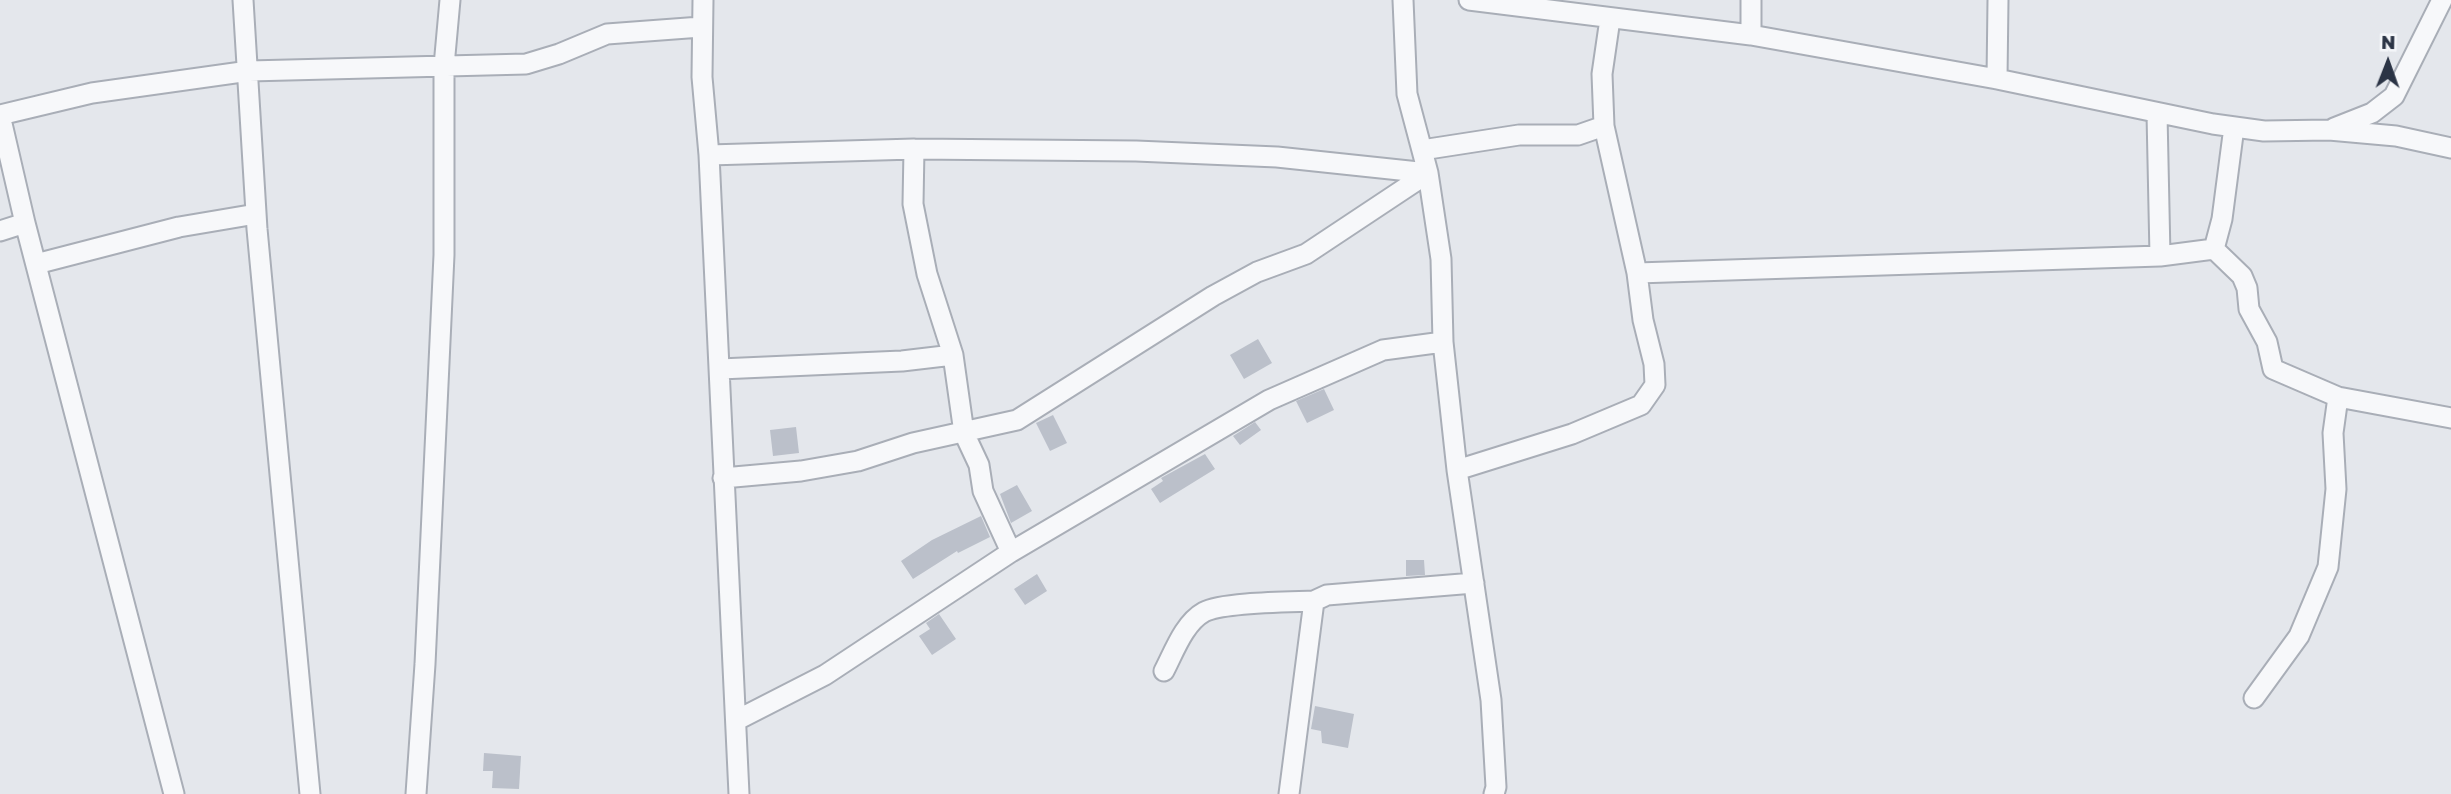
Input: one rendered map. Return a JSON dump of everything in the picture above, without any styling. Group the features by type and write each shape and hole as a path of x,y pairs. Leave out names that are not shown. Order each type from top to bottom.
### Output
{"street":[{"path":"243,0 256,214 310,794"},
{"path":"416,794 425,664 444,255 444,66 450,0"},
{"path":"703,0 702,77 709,155 740,794"},
{"path":"1403,0 1407,94 1428,173 1441,259 1443,342 1457,470 1491,700 1496,787 1494,794"},
{"path":"1469,0 1751,35 1997,79 2157,114 2234,127 2264,131 2329,130 2396,136 2451,148"},
{"path":"1751,0 1751,35"},
{"path":"1997,0 1997,79"},
{"path":"2329,130 2372,113 2395,96 2442,0"},
{"path":"1457,470 1572,434 1641,405 1655,385 1654,364 1643,320 1637,273 1605,126 1602,74 1610,19"},
{"path":"174,794 25,223 0,115 92,93 249,71 526,64 607,34 702,27"},
{"path":"2157,114 2160,256"},
{"path":"1422,150 1519,135 1578,135 1605,126"},
{"path":"2214,249 2222,219 2234,127"},
{"path":"709,155 914,149 1136,151 1277,157 1428,173"},
{"path":"914,149 913,204 927,274 953,355 964,433 979,465 983,491 1012,552"},
{"path":"723,478 801,471 858,461 913,443 1017,420 1213,296 1257,272 1306,254 1428,173"},
{"path":"36,264 179,227 256,214"},
{"path":"0,231 25,223"},
{"path":"1637,273 2160,256 2214,249"},
{"path":"2214,249 2242,276 2247,288 2249,309 2267,342 2273,369 2338,397 2451,418"},
{"path":"737,720 825,675 1012,552 1269,401 1383,350 1443,342"},
{"path":"720,369 902,361 953,355"},
{"path":"2254,698 2299,636 2328,567 2336,489 2333,433 2338,397"},
{"path":"1164,671 1191,624 1203,613 1220,607 1314,601 1327,595 1474,583"},
{"path":"1289,794 1314,601"}],"building":[{"path":"1258,339 1272,363 1244,379 1230,355"},
{"path":"1324,389 1334,410 1307,423 1296,401"},
{"path":"1053,415 1067,443 1050,451 1036,423"},
{"path":"1255,422 1261,430 1240,445 1233,436"},
{"path":"796,427 799,453 773,456 770,430"},
{"path":"1205,454 1215,469 1160,503 1151,489 1163,481 1161,478"},
{"path":"1017,485 1032,511 1011,523 1000,494"},
{"path":"981,516 990,537 958,553 957,551 913,579 901,561 932,540"},
{"path":"1406,560 1424,560 1425,575 1406,576"},
{"path":"1037,574 1047,591 1025,605 1014,589"},
{"path":"939,614 956,639 932,655 919,636 930,629 926,623"},
{"path":"1315,706 1354,714 1348,748 1322,743 1321,731 1311,729"},
{"path":"484,753 521,756 519,789 492,788 493,771 483,771"}]}
